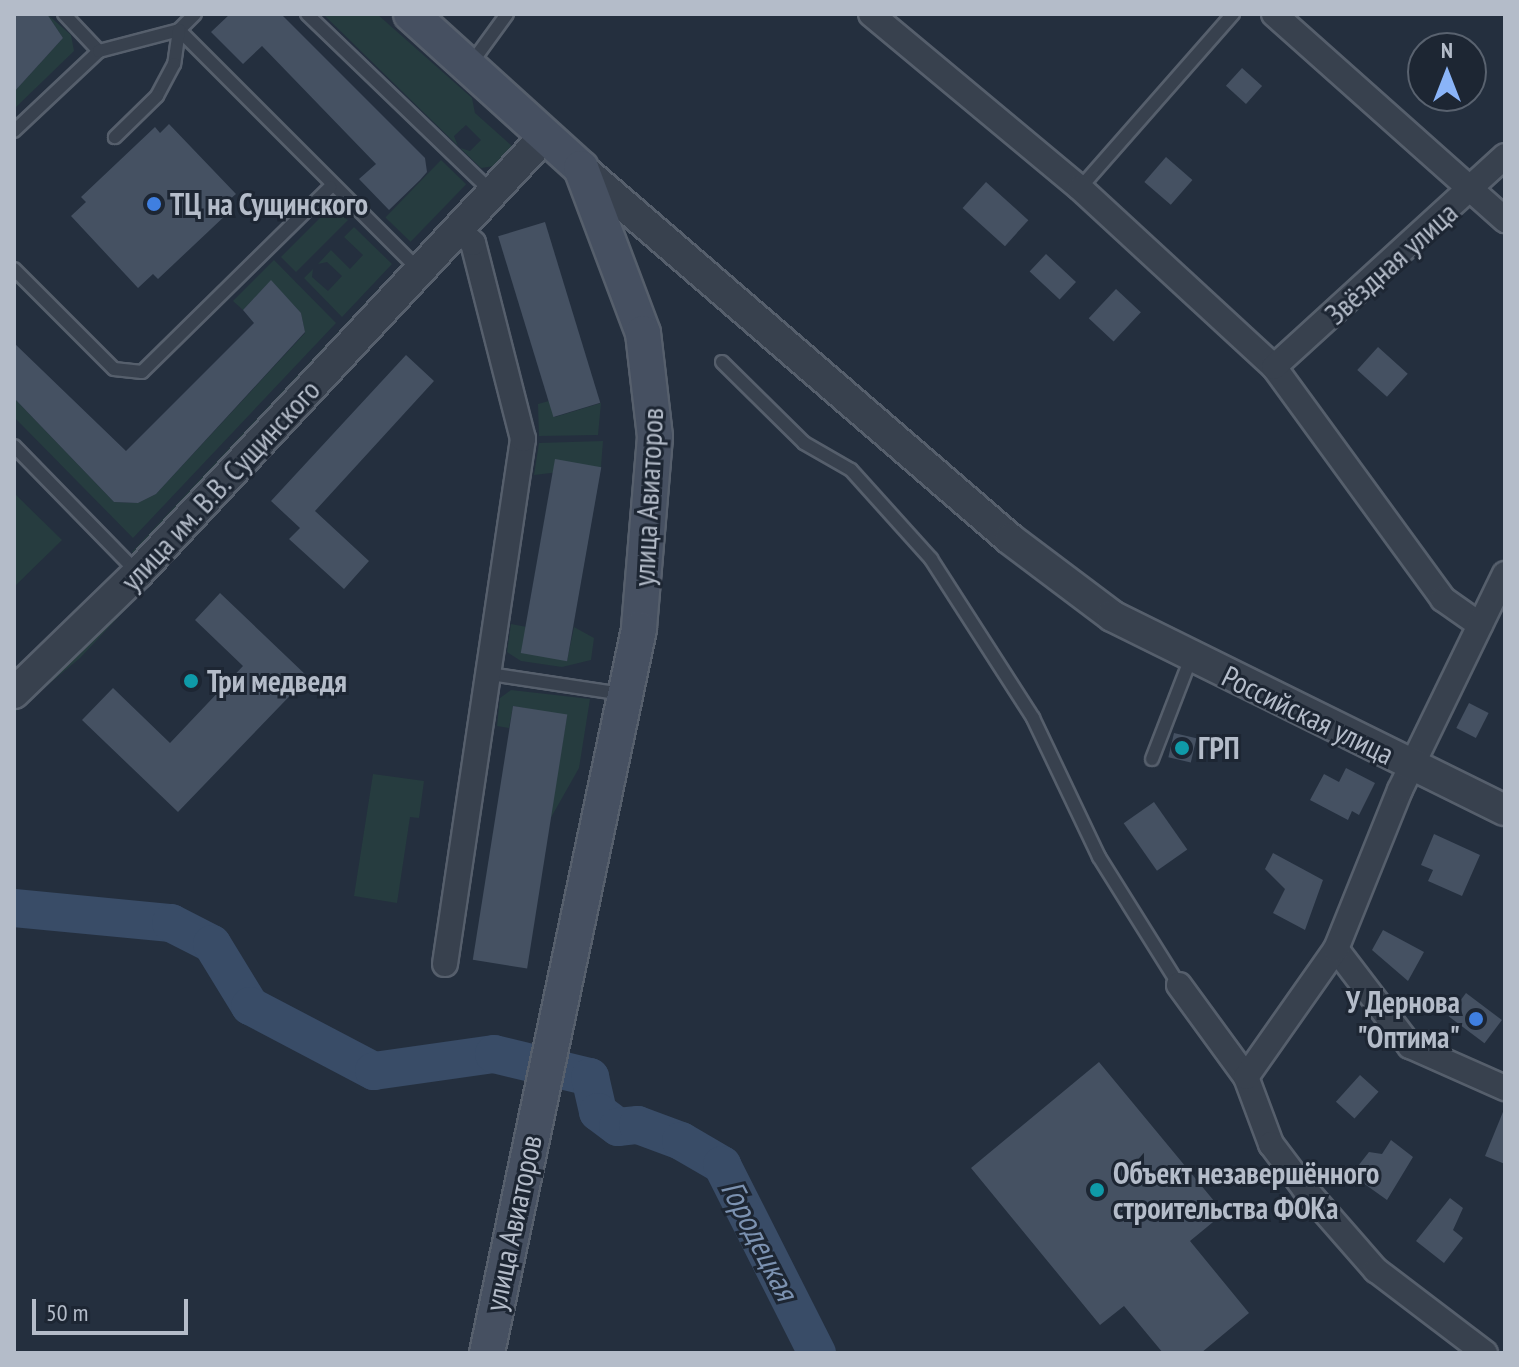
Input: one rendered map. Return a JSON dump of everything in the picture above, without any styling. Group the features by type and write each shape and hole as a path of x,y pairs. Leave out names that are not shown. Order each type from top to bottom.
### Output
{"main road":[{"name":"улица Авиаторов","path":"411,14 581,168 643,333 652,389 653,511 626,695 487,1353"}],"street":[{"path":"871,14 1080,188 1274,367 1443,599 1480,625"},
{"path":"1274,14 1505,220"},
{"name":"улица им. В.В. Сущинского","path":"14,693 138,573 545,136"},
{"name":"Звёздная улица","path":"1274,367 1473,191 1505,156"},
{"name":"Российская улица","path":"581,168 1010,539 1112,616 1191,658 1505,810"},
{"path":"445,964 523,439 473,243 458,229"},
{"path":"1246,1077 1336,949 1412,766 1505,574"},
{"path":"1336,949 1410,1046 1505,1088"},
{"path":"1179,985 1246,1077 1271,1144 1305,1189 1376,1270 1474,1349"}],"lane":[{"path":"64,14 99,51"},
{"path":"14,131 99,51 179,30 195,14"},
{"path":"307,14 493,193"},
{"path":"468,68 507,14"},
{"path":"1080,188 1233,14"},
{"path":"115,137 157,96 174,64 179,30"},
{"path":"179,30 330,187 419,270"},
{"path":"14,269 114,369 142,372 330,187"},
{"path":"722,362 804,443 851,470 931,559 1033,718 1099,857 1179,985"},
{"path":"14,446 138,573"},
{"path":"1152,759 1191,658"},
{"path":"490,674 626,695"}],"green space":[{"path":"47,14 71,35 74,51 14,109 14,92 63,38"},
{"path":"323,14 377,14 472,98 475,113 513,147 495,166 481,168 460,148 470,151 481,140 466,125 454,136 458,146"},
{"path":"441,160 466,184 411,242 385,218"},
{"path":"335,212 348,220 296,272 281,257 323,215"},
{"path":"354,227 392,264 342,317 304,278 313,269 312,277 328,291 342,276 327,262 318,264 331,250 350,269 363,255 344,237"},
{"path":"453,250 461,251 80,658 14,713 14,706 101,629"},
{"path":"274,260 336,323 133,538 14,417 14,398 114,502 138,503 156,494 305,333 301,313 271,281 243,310 233,301"},
{"path":"397,269 139,552 132,552"},
{"path":"549,401 555,417 601,403 598,435 539,436 538,404"},
{"path":"603,441 601,467 534,475 539,443"},
{"path":"14,493 62,540 14,587"},
{"path":"511,624 527,627 567,661 574,627 594,638 591,660 562,667 521,661 507,652"},
{"path":"511,690 590,699 579,768 549,821 567,716 513,706 509,728 497,726 500,698"},
{"path":"373,774 424,781 419,818 410,817 397,903 354,896"}],"building":[{"path":"14,14 47,14 63,38 14,92"},
{"path":"230,14 281,14 425,158 427,172 389,210 359,179 376,164 262,46 243,64 211,32"},
{"path":"1242,68 1262,86 1246,104 1226,86"},
{"name":"ТЦ на Сущинского","path":"169,124 236,194 222,206 228,213 158,279 153,274 138,288 71,216 86,202 81,197 155,127 160,133"},
{"path":"1166,157 1192,180 1171,205 1144,182"},
{"path":"986,182 1028,220 1005,246 963,208"},
{"path":"545,222 600,403 553,417 498,236"},
{"path":"1046,254 1076,282 1060,300 1030,272"},
{"path":"271,280 301,313 305,332 156,494 138,503 114,502 14,398 14,343 126,451 254,323 243,310"},
{"path":"1116,289 1141,312 1114,341 1089,318"},
{"path":"1378,347 1408,374 1387,397 1357,370"},
{"path":"406,355 434,381 315,511 369,561 344,589 289,539 300,528 271,501"},
{"path":"555,459 601,467 567,661 521,653"},
{"path":"220,593 308,677 178,812 82,720 113,688 170,743 243,666 195,620"},
{"path":"1469,703 1489,713 1476,738 1456,728"},
{"path":"513,706 567,715 527,968 473,960"},
{"name":"ГРП","path":"1174,733 1196,738 1191,763 1168,757"},
{"path":"1346,768 1375,783 1359,815 1352,811 1348,820 1310,800 1324,774 1339,782"},
{"path":"1154,802 1187,850 1157,871 1124,823"},
{"path":"1434,834 1480,855 1462,896 1428,881 1433,870 1421,865"},
{"path":"1273,853 1323,880 1305,930 1273,913 1285,889 1265,869"},
{"path":"1383,930 1424,952 1408,981 1372,950"},
{"name":"У Дернова \"Оптима\"","path":"1466,993 1502,1020 1484,1043 1449,1016"},
{"name":"Объект незавершённого строительства ФОКа","path":"1099,1062 1224,1213 1190,1241 1249,1313 1201,1353 1163,1353 1124,1306 1100,1325 971,1168"},
{"path":"1360,1075 1379,1092 1354,1118 1336,1102"},
{"path":"1505,1107 1505,1164 1485,1156"},
{"path":"1391,1140 1413,1157 1387,1200 1359,1180 1365,1171 1358,1166 1369,1152 1382,1154"},
{"path":"1450,1198 1463,1208 1453,1230 1463,1238 1444,1263 1416,1241"}],"waterway":[{"name":"Городецкая","path":"14,908 171,923 212,944 250,1006 374,1071 494,1054 590,1077 598,1112 618,1127 638,1125 681,1141 722,1165 817,1353"}],"place":[{"name":"ТЦ на Сущинского","path":"154,204"},
{"name":"Три медведя","path":"191,681"},
{"name":"ГРП","path":"1182,748"},
{"name":"У Дернова \"Оптима\"","path":"1476,1019"},
{"name":"Объект незавершённого строительства ФОКа","path":"1097,1190"}]}
